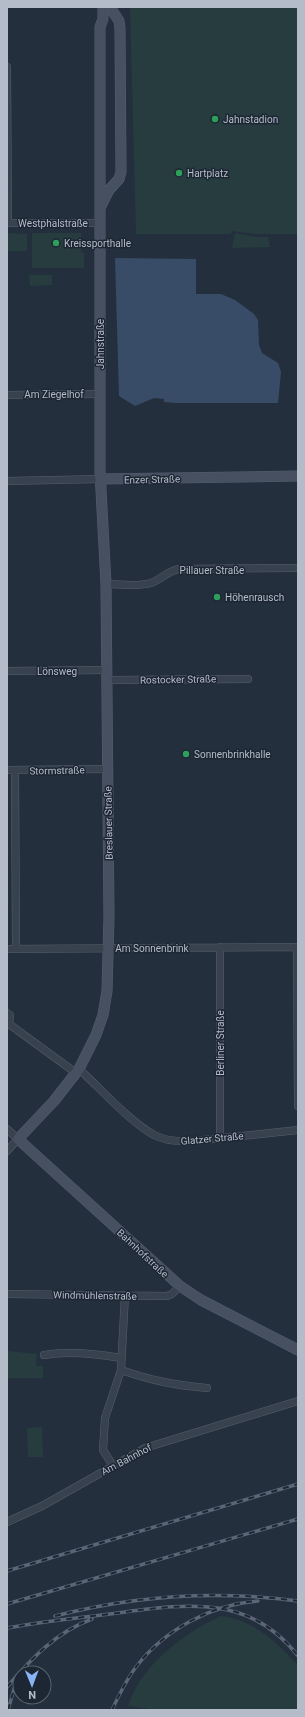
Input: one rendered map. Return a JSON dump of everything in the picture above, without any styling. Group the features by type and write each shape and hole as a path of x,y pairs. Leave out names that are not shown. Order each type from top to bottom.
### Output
{"main road":[{"name":"Jahnstraße","path":"101,479 99,209 101,178 100,27 103,19 102,7"},
{"name":"Jahnstraße","path":"99,209 109,190 119,179 121,172 120,28 119,21 115,17 110,7"},
{"path":"103,19 110,16 115,17"},
{"path":"101,178 104,183 115,184"},
{"name":"Enzer Straße","path":"101,479 298,476"},
{"name":"Breslauer Straße","path":"18,1139 54,1101 78,1071 96,1035 103,1015 107,991 109,948 106,584 101,479"},
{"name":"Bahnhofstraße","path":"18,1139 180,1286 201,1300 298,1350"}],"street":[{"path":"7,67 8,223"},
{"name":"Westphalstraße","path":"8,223 99,223"},
{"name":"Am Ziegelhof","path":"7,395 100,394"},
{"name":"Enzer Straße","path":"7,481 101,479"},
{"name":"Pillauer Straße","path":"106,584 144,584 152,582 167,573 179,569 298,568"},
{"name":"Lönsweg","path":"7,671 107,675"},
{"name":"Rostocker Straße","path":"107,675 248,679"},
{"name":"Stormstraße","path":"7,770 107,769"},
{"path":"15,770 16,949"},
{"name":"Berliner Straße","path":"220,947 220,1138"},
{"path":"297,947 298,1106"},
{"name":"Am Sonnenbrink","path":"7,949 297,947"},
{"path":"7,1013 10,1015 8,1024"},
{"name":"Glatzer Straße","path":"8,1024 78,1071 139,1125 155,1136 179,1142 298,1130"},
{"name":"Bahnhofstraße","path":"7,1129 18,1139"},
{"path":"7,1151 18,1139"},
{"name":"Windmühlenstraße","path":"7,1294 167,1296 172,1294 180,1286"},
{"path":"110,1461 103,1450 105,1418 121,1370 125,1295"},
{"path":"44,1355 58,1353 121,1358"},
{"path":"121,1370 160,1382 207,1388"},
{"name":"Am Bahnhof","path":"7,1522 42,1506 145,1448 298,1401"}],"green space":[{"name":"Jahnstadion","path":"130,7 298,7 298,234 255,234 232,231 231,234 136,234"},
{"path":"7,233 27,234 27,251 7,251"},
{"name":"Kreissporthalle","path":"32,233 81,233 81,252 84,253 84,268 32,268"},
{"path":"235,233 256,237 268,237 270,247 232,248"},
{"path":"29,275 52,275 52,285 30,286"},
{"path":"7,1351 37,1354 36,1366 43,1366 43,1378 7,1378"},
{"path":"42,1427 43,1457 28,1457 27,1428"},
{"path":"221,1616 244,1622 264,1633 298,1665 298,1710 158,1710 128,1706 134,1691 153,1664 193,1631"}],"water":[{"path":"115,258 196,259 196,294 221,294 235,300 254,314 258,320 259,345 262,353 278,363 281,372 278,403 176,403 164,402 164,399 154,398 135,406 119,396"}],"railway":[{"path":"7,1571 298,1484"},
{"path":"7,1604 298,1519"},
{"path":"55,1616 116,1603 176,1596 237,1596 298,1601"},
{"path":"112,1710 126,1682 136,1667 160,1642 190,1621 207,1613 223,1607 258,1601"},
{"path":"7,1628 58,1620 162,1608 187,1606 212,1607 235,1612 257,1621 278,1635 298,1656"},
{"path":"7,1687 25,1666 45,1647 67,1631 92,1619"},
{"path":"8,1710 12,1696"}],"place":[{"name":"Jahnstadion","path":"215,119"},
{"name":"Hartplatz","path":"179,173"},
{"name":"Kreissporthalle","path":"56,243"},
{"name":"Höhenrausch","path":"217,597"},
{"name":"Sonnenbrinkhalle","path":"186,754"}]}
